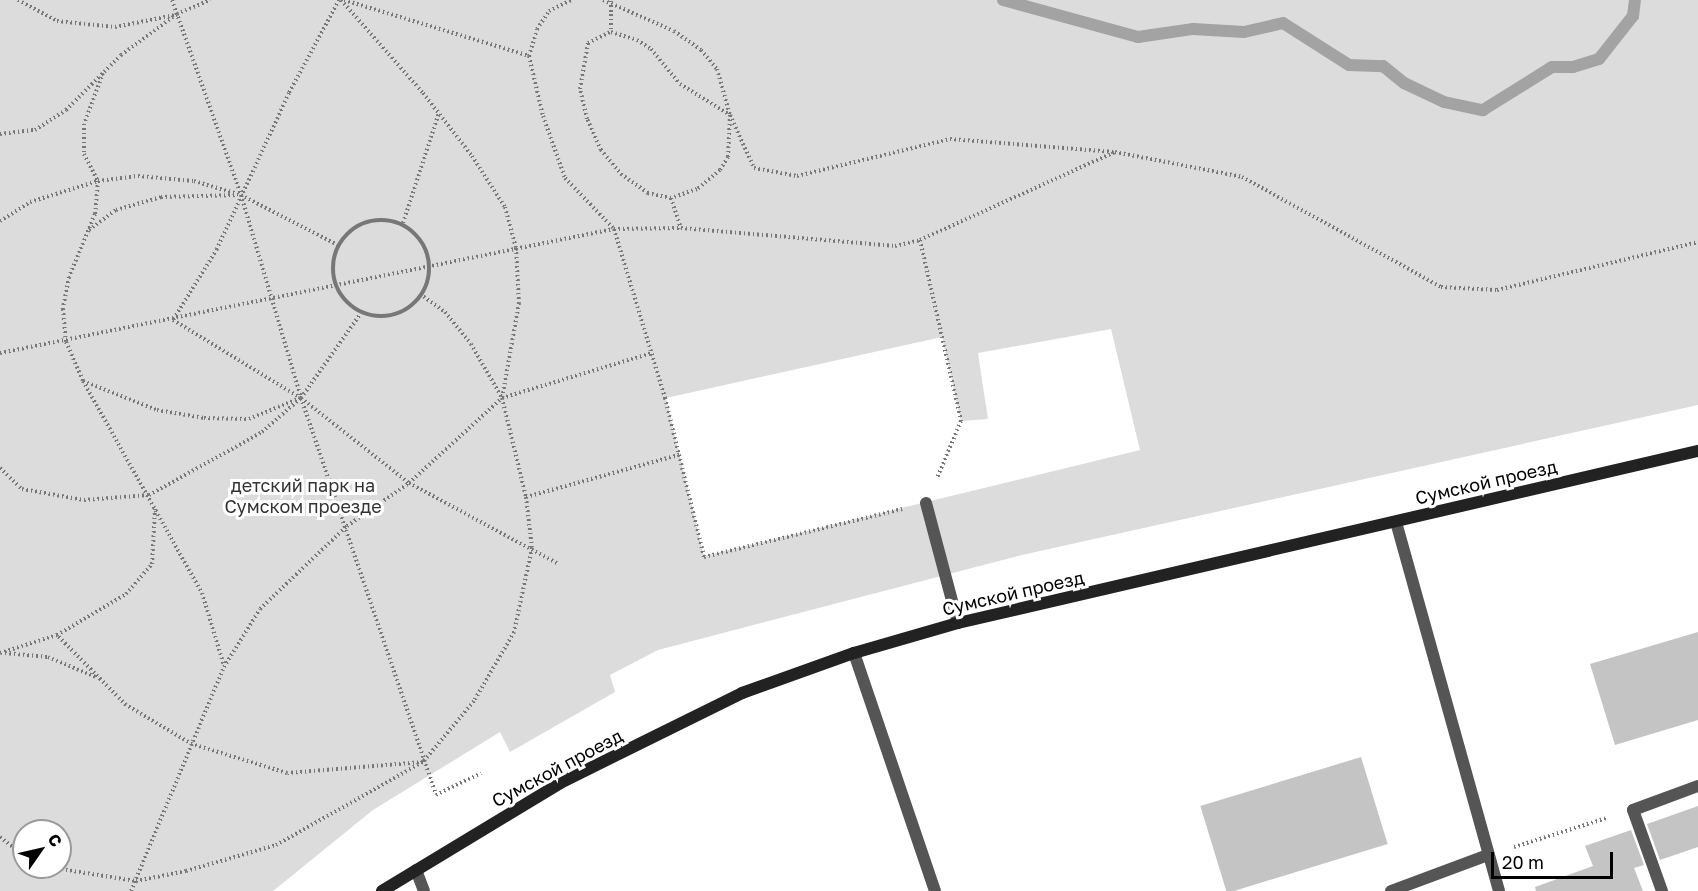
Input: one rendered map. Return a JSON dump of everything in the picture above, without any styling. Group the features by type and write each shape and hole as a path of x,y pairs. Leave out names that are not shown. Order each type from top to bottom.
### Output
{"street":[{"name":"Сумской проезд","path":"382,891 560,783 731,698 854,653 958,623 1698,451"}],"lane":[{"path":"926,503 958,623"},
{"path":"1396,522 1499,891"},
{"path":"854,653 935,891"},
{"path":"1662,891 1633,810 1698,786"},
{"path":"1391,891 1488,855"},
{"path":"416,870 424,891"}],"path":[{"path":"18,0 57,21 115,27 177,14 210,0"},
{"path":"172,0 241,195 301,398 436,795 481,773"},
{"path":"342,0 529,57"},
{"path":"342,0 439,113 505,207 516,248 519,303 502,398"},
{"path":"173,320 217,249 289,93 342,0"},
{"path":"572,0 549,11 537,29 529,57 543,116 565,178 614,230 652,353 704,557 926,503 961,421 920,240"},
{"path":"603,0 611,1 674,31 700,50 717,69 730,115 754,168 797,176 950,140 1115,152 1242,177 1441,287 1497,290 1698,242"},
{"path":"611,1 611,32"},
{"path":"0,134 35,130 66,110 104,73 177,14"},
{"path":"611,32 637,40 651,50 680,84 730,115 728,157 720,170 697,189 671,198 648,193 622,175 601,150 587,119 580,89 588,44 611,32"},
{"path":"104,73 84,124 84,154 98,181 95,214 69,277 63,309 66,342 83,381 156,506 202,593 224,667"},
{"path":"403,223 439,113"},
{"path":"0,353 66,342 431,265 614,230 681,228 896,246 920,240 1115,152"},
{"path":"0,221 30,202 98,181 138,176 194,181 241,195 338,244"},
{"path":"88,231 116,210 160,196 241,195"},
{"path":"671,198 681,228"},
{"path":"379,219 403,223 427,249 431,265 429,282 413,306 384,317 361,313 343,299 335,285 333,259 338,244 354,227 379,219"},
{"path":"72,871 136,880 276,845 423,762 474,701 514,632 532,548 526,497 502,398 471,344 445,312 420,294"},
{"path":"0,468 22,489 84,500 149,495 262,432 301,398 361,313"},
{"path":"173,320 301,398 409,483 558,564"},
{"path":"131,891 224,667 260,609 346,526 409,483 502,398 652,353"},
{"path":"83,381 157,410 204,418 249,419 301,398"},
{"path":"526,497 679,455"},
{"path":"1,653 57,635 126,594 152,564 156,506"},
{"path":"57,635 126,705 192,744 287,773 423,762"},
{"path":"1,653 48,657 102,680"},
{"path":"1488,855 1633,810"},
{"path":"0,837 12,846"}],"green space":[{"name":"детский парк на Сумском проезде","path":"0,0 1698,0 1698,405 1022,555 658,650 610,675 615,692 510,752 500,732 373,810 273,891 0,891","holes":["1111,329 1140,450 704,556 666,398 942,337 961,421 988,419 978,353"]}],"building":[{"path":"1698,632 1698,720 1615,745 1590,664"},
{"path":"1361,757 1388,844 1234,891 1226,891 1200,806"},
{"path":"1698,806 1698,847 1660,860 1647,824"},
{"path":"1631,830 1644,865 1634,868 1643,891 1536,891 1535,887 1593,866 1585,846"}],"waterway":[{"path":"1003,0 1138,37 1193,29 1244,32 1283,23 1349,65 1383,66 1404,83 1444,102 1483,110 1552,67 1573,67 1599,59 1633,16 1635,0"}]}
